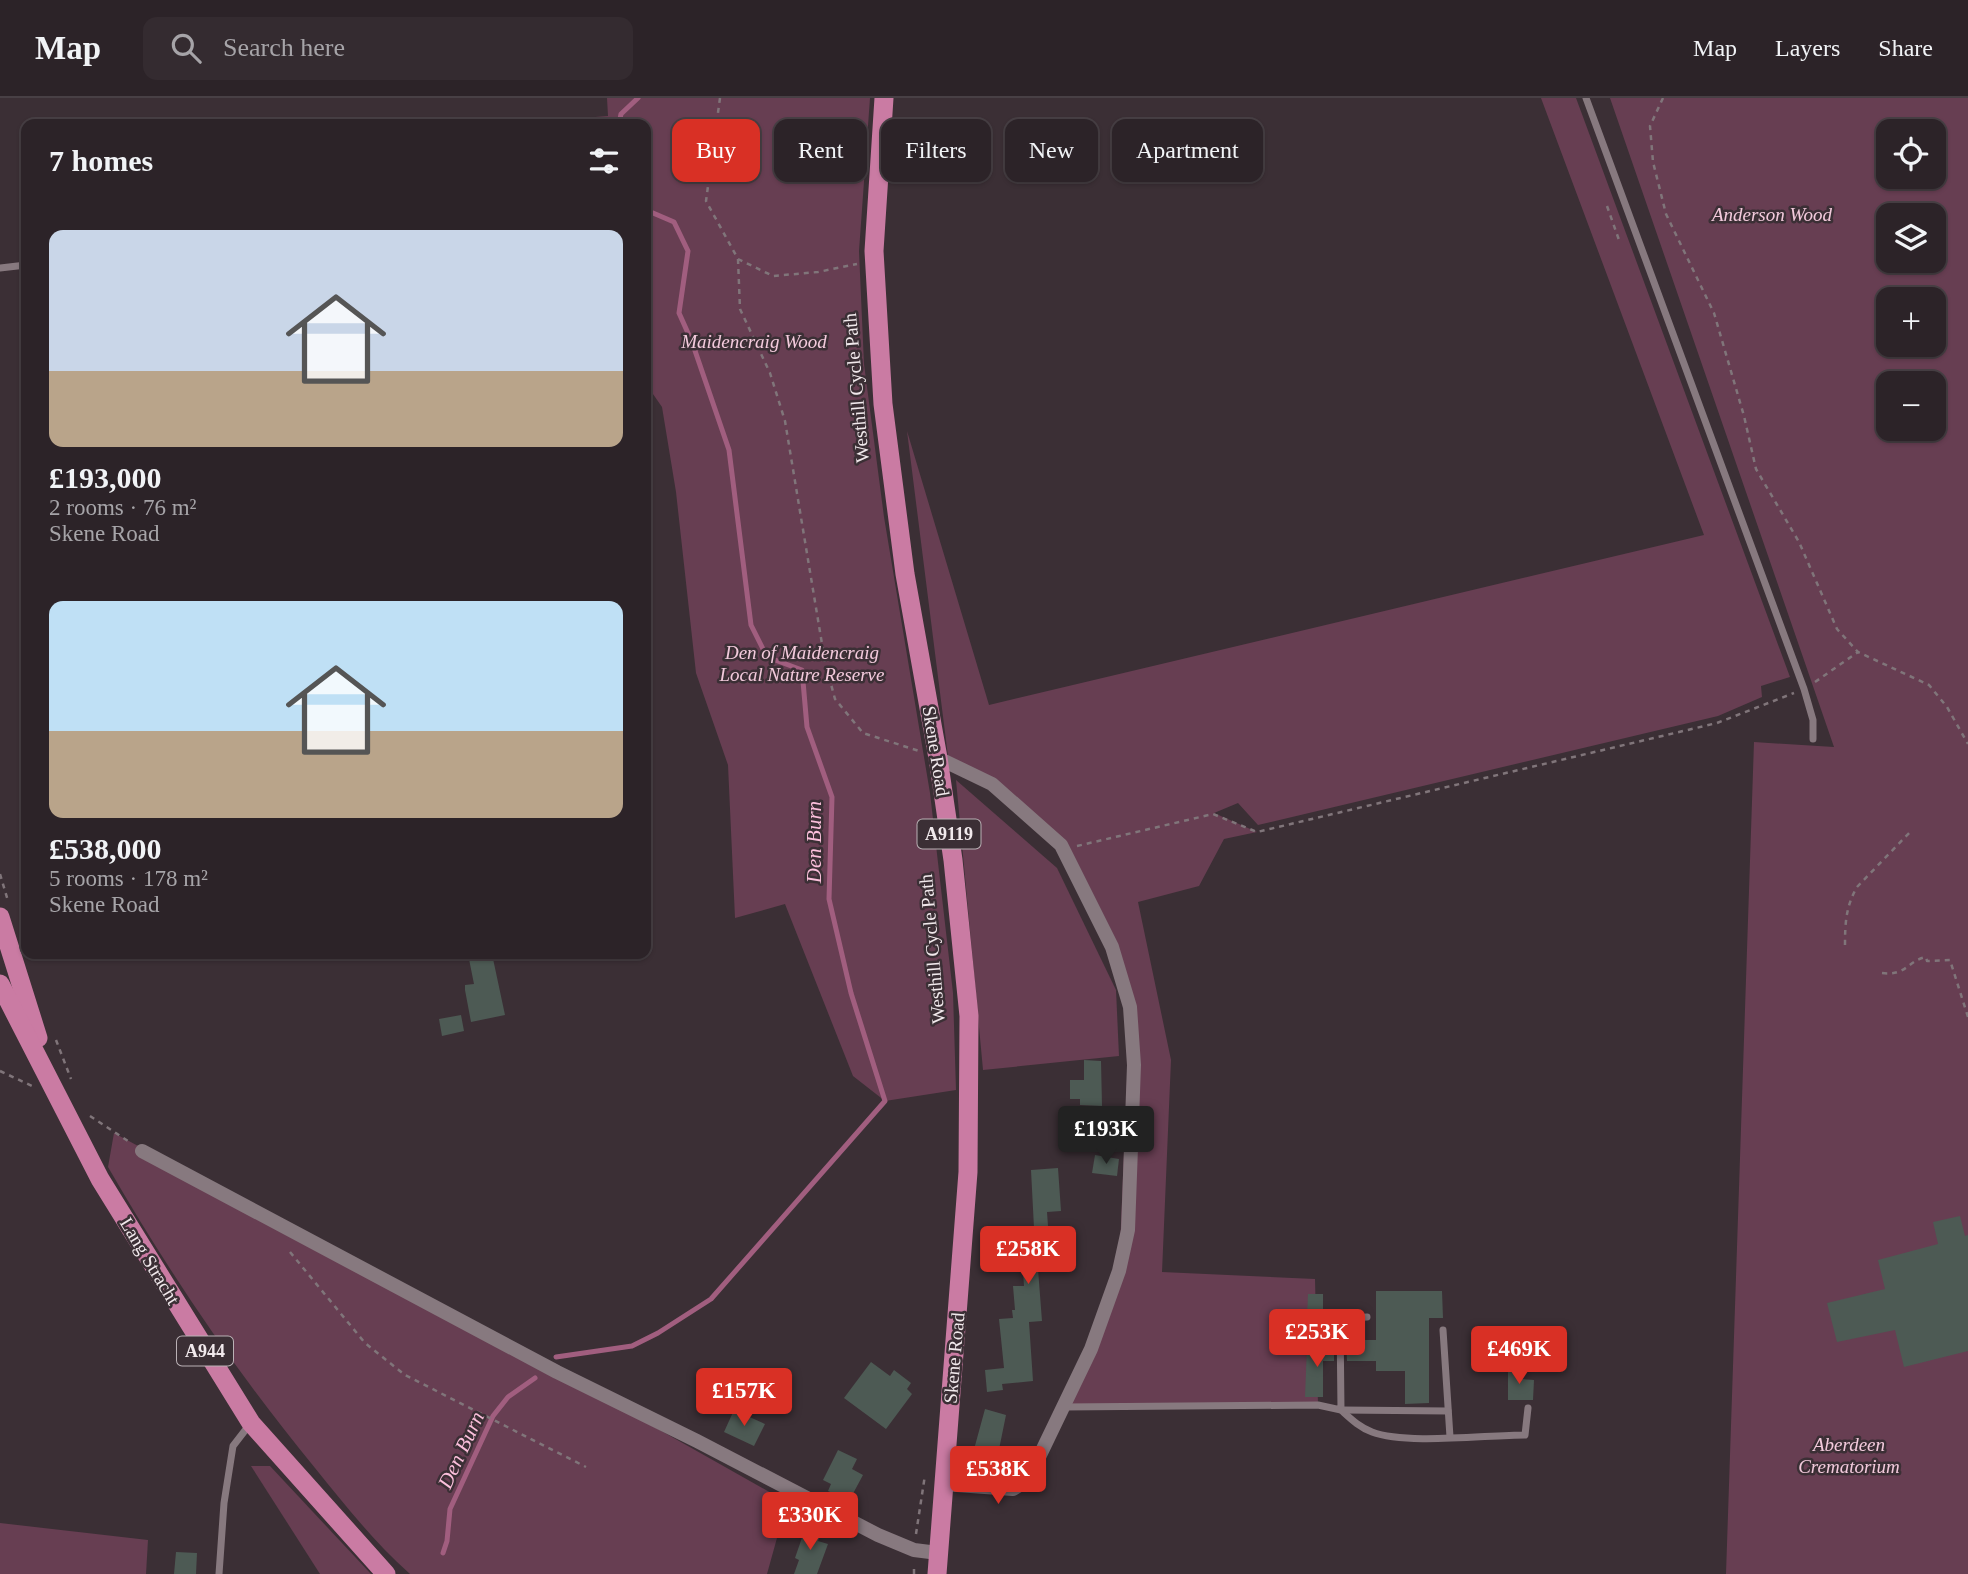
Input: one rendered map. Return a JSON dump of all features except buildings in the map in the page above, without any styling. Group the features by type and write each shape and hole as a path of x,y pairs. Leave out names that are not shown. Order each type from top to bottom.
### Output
{"main road":[{"name":"Skene Road","path":"884,98 874,251 883,404 931,755 953,860 969,1016 968,1172 937,1574"},
{"name":"Lang Stracht","path":"4,909 59,1102"},
{"name":"Lang Stracht","path":"0,984 59,1102 114,1202 251,1423 386,1574"}],"street":[{"path":"931,755 992,784 1064,850 1112,947 1130,1007 1134,1065 1128,1230 1115,1284 1091,1349 1033,1474 1021,1485 1004,1489 943,1484"},
{"path":"142,1150 557,1372 896,1544 914,1550 939,1553"}],"lane":[{"path":"1586,98 1804,689 1813,720 1813,739"},
{"path":"0,268 21,266"},
{"path":"1367,1317 1340,1319 1341,1410 1358,1426 1375,1434 1398,1437 1525,1435 1528,1408"},
{"path":"1443,1331 1450,1437"},
{"path":"1063,1407 1318,1405 1341,1410 1448,1411"},
{"path":"219,1574 224,1503 233,1446 251,1423"}],"path":[{"path":"720,98 706,201 738,260 740,309 770,373 785,421 825,662 835,699 863,733 931,755"},
{"path":"1664,98 1650,126 1653,162 1666,214 1714,313 1744,416 1756,469 1798,542 1837,629 1858,652 1929,685 1947,708 1968,744"},
{"path":"1607,206 1619,240"},
{"path":"738,260 773,276 818,272 860,263"},
{"path":"1064,850 1213,814 1256,832 1717,723 1804,689 1858,652"},
{"path":"1845,945 1847,911 1857,887 1912,830"},
{"path":"0,874 4,909"},
{"path":"1882,973 1902,972 1916,960 1926,957 1927,961 1950,960 1968,1017"},
{"path":"55,1037 73,1084"},
{"path":"89,1115 142,1150"},
{"path":"290,1252 365,1343 405,1376 586,1467"},
{"path":"914,1550 926,1472"}],"green space":[{"name":"Maidencraig Wood","path":"607,98 870,98 867,140 867,119 774,119 774,182 864,182 859,251 864,364 884,517 930,793 953,993 956,1090 885,1101 853,1076 785,904 735,918 728,765 696,673 676,492 662,407 651,391 651,119 570,119 608,116"},
{"path":"1541,98 1576,98 1790,677 1761,686 1762,697 1718,716 1258,825 1238,803 1214,813 1257,832 1224,839 1199,886 1138,902 1171,1060 1162,1272 1315,1279 1318,1405 1063,1407 1119,1271 1130,1007 1064,850 992,784 949,764 907,431 989,705 1704,535"},
{"path":"1610,98 1968,98 1968,1574 1726,1574 1754,742 1834,747"},
{"path":"956,780 1057,868 1116,990 1119,1056 983,1070"},
{"path":"114,1133 557,1372 787,1502 767,1574 410,1574 372,1536 326,1482 258,1396 205,1322 108,1167"},
{"path":"251,1466 270,1466 371,1574 320,1574"},
{"path":"0,1523 148,1540 146,1574 0,1574"}],"waterway":[{"name":"Den Burn","path":"620,119 621,114 638,98"},
{"name":"Den Burn","path":"556,1357 632,1346 658,1333 711,1299 885,1101 851,993 829,899 832,797 807,727 802,670 767,657 751,625 729,450 692,342 679,313 688,251 674,222 651,212"},
{"name":"Den Burn","path":"443,1553 450,1509 493,1416 508,1397 535,1378"}],"park label":[{"name":"Anderson Wood","path":"1772,214"},
{"name":"Den of Maidencraig Local Nature Reserve","path":"802,663"},
{"name":"Aberdeen Crematorium","path":"1849,1455"}]}
